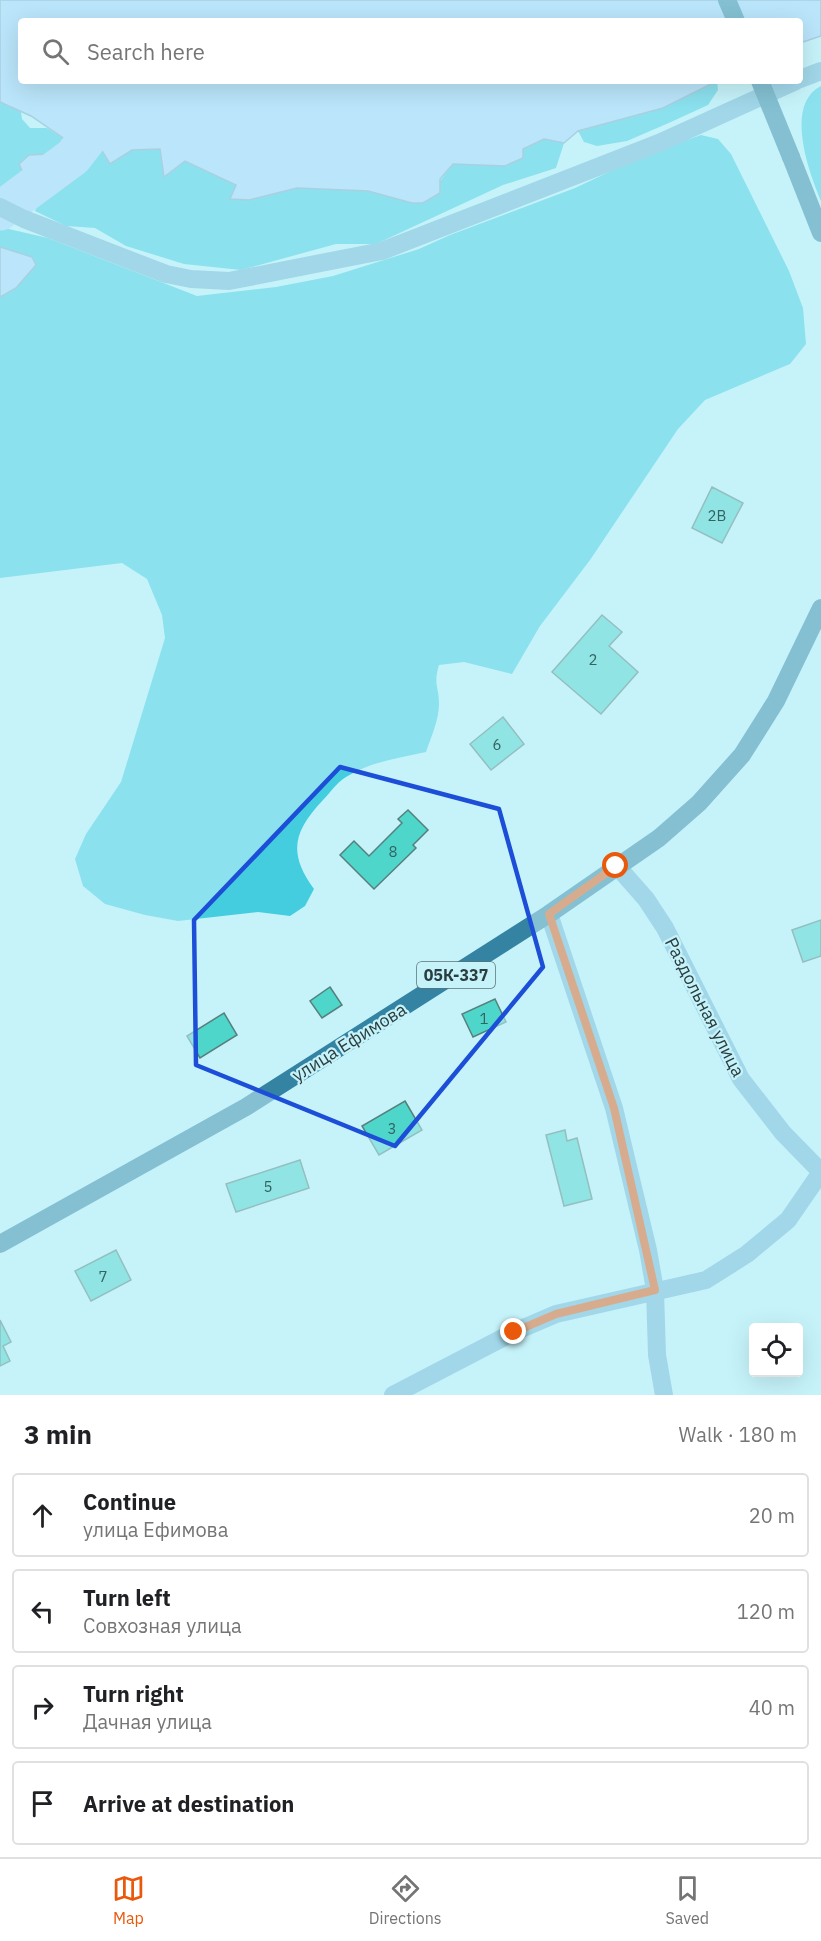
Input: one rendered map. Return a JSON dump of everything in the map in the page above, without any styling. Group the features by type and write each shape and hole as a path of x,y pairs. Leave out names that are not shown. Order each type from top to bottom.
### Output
{"main road":[{"path":"727,0 735,18"},
{"path":"761,84 821,233"},
{"name":"улица Ефимова","path":"0,1244 246,1107 549,914 659,838 686,816 742,755 776,701 821,608"}],"street":[{"path":"803,78 821,71"},
{"path":"0,207 24,219 166,274 191,279 229,281 382,251 659,144 789,84"},
{"name":"Раздольная улица","path":"616,866 646,899 666,928 741,1079 783,1133 821,1172"},
{"path":"549,914 614,1108 655,1290 657,1355 664,1395"},
{"path":"393,1395 514,1332 556,1314 706,1280 747,1254 788,1220 821,1172"}],"highlighted area":[{"path":"340,767 499,809 543,967 395,1146 196,1065 194,920"}],"shaded area":[{"path":"0,0 821,0 821,36 803,42 803,18 18,18 18,84 711,84 663,108 578,131 564,143 544,139 523,149 523,158 505,166 453,164 440,179 440,193 423,203 412,203 368,191 297,188 249,200 230,199 236,185 185,161 164,177 160,149 132,150 110,164 101,149 90,151 73,181 61,189 42,193 24,175 19,164 29,155 67,153 66,140 31,116 0,102"},
{"path":"711,84 717,84 718,90 708,105 627,141 597,146 584,142 578,131 663,108"},
{"path":"821,86 821,201 806,157 802,123 804,108 810,95"},
{"path":"0,102 21,112 22,119 30,128 47,128 66,140 67,153 29,155 19,164 24,175 22,183 13,188 0,188"},
{"path":"701,135 718,139 731,154 789,271 803,308 806,344 790,364 705,400 678,429 590,560 540,626 512,674 464,662 439,665 436,681 439,710 426,752 374,764 346,777 305,822 300,833 298,853 300,864 314,889 305,906 290,916 258,912 178,921 105,904 83,886 75,859 86,834 121,782 165,638 162,615 147,579 122,563 0,578 0,297 16,288 31,257 0,247 0,227 48,238 197,296 276,287 333,276 419,249 575,188 647,154"},
{"path":"544,139 564,143 556,168 503,185 376,244 336,244 241,270 184,264 126,246 95,228 66,226 35,211 42,193 53,192 68,185 77,175 90,151 101,149 110,163 132,150 161,149 165,176 184,161 236,185 231,199 249,200 297,188 368,191 412,203 423,203 453,164 505,166 523,149"},
{"path":"0,247 32,257 36,265 16,288 0,297"}],"building":[{"path":"712,487 743,503 722,543 692,528"},
{"path":"602,615 622,632 609,646 638,672 601,714 552,672"},
{"path":"503,717 524,744 491,770 470,744"},
{"path":"408,810 428,830 413,845 416,848 374,889 340,855 354,841 369,856 402,823 398,819"},
{"path":"821,920 821,956 803,962 792,930"},
{"path":"330,987 342,1005 322,1018 310,1001"},
{"path":"495,999 506,1022 473,1037 462,1014"},
{"path":"224,1013 237,1035 200,1058 187,1036"},
{"path":"405,1101 422,1130 379,1155 362,1126"},
{"path":"565,1130 567,1141 577,1138 592,1199 564,1206 546,1135"},
{"path":"300,1160 309,1188 236,1212 226,1184"},
{"path":"116,1250 131,1280 91,1301 75,1271"},
{"path":"0,1320 11,1342 3,1346 10,1361 0,1366"}],"waterway":[{"path":"0,211 73,157 130,84"}],"route":[{"path":"514,1332 556,1314 655,1290 648,1250 614,1108 567,961 549,914 616,866"}]}
